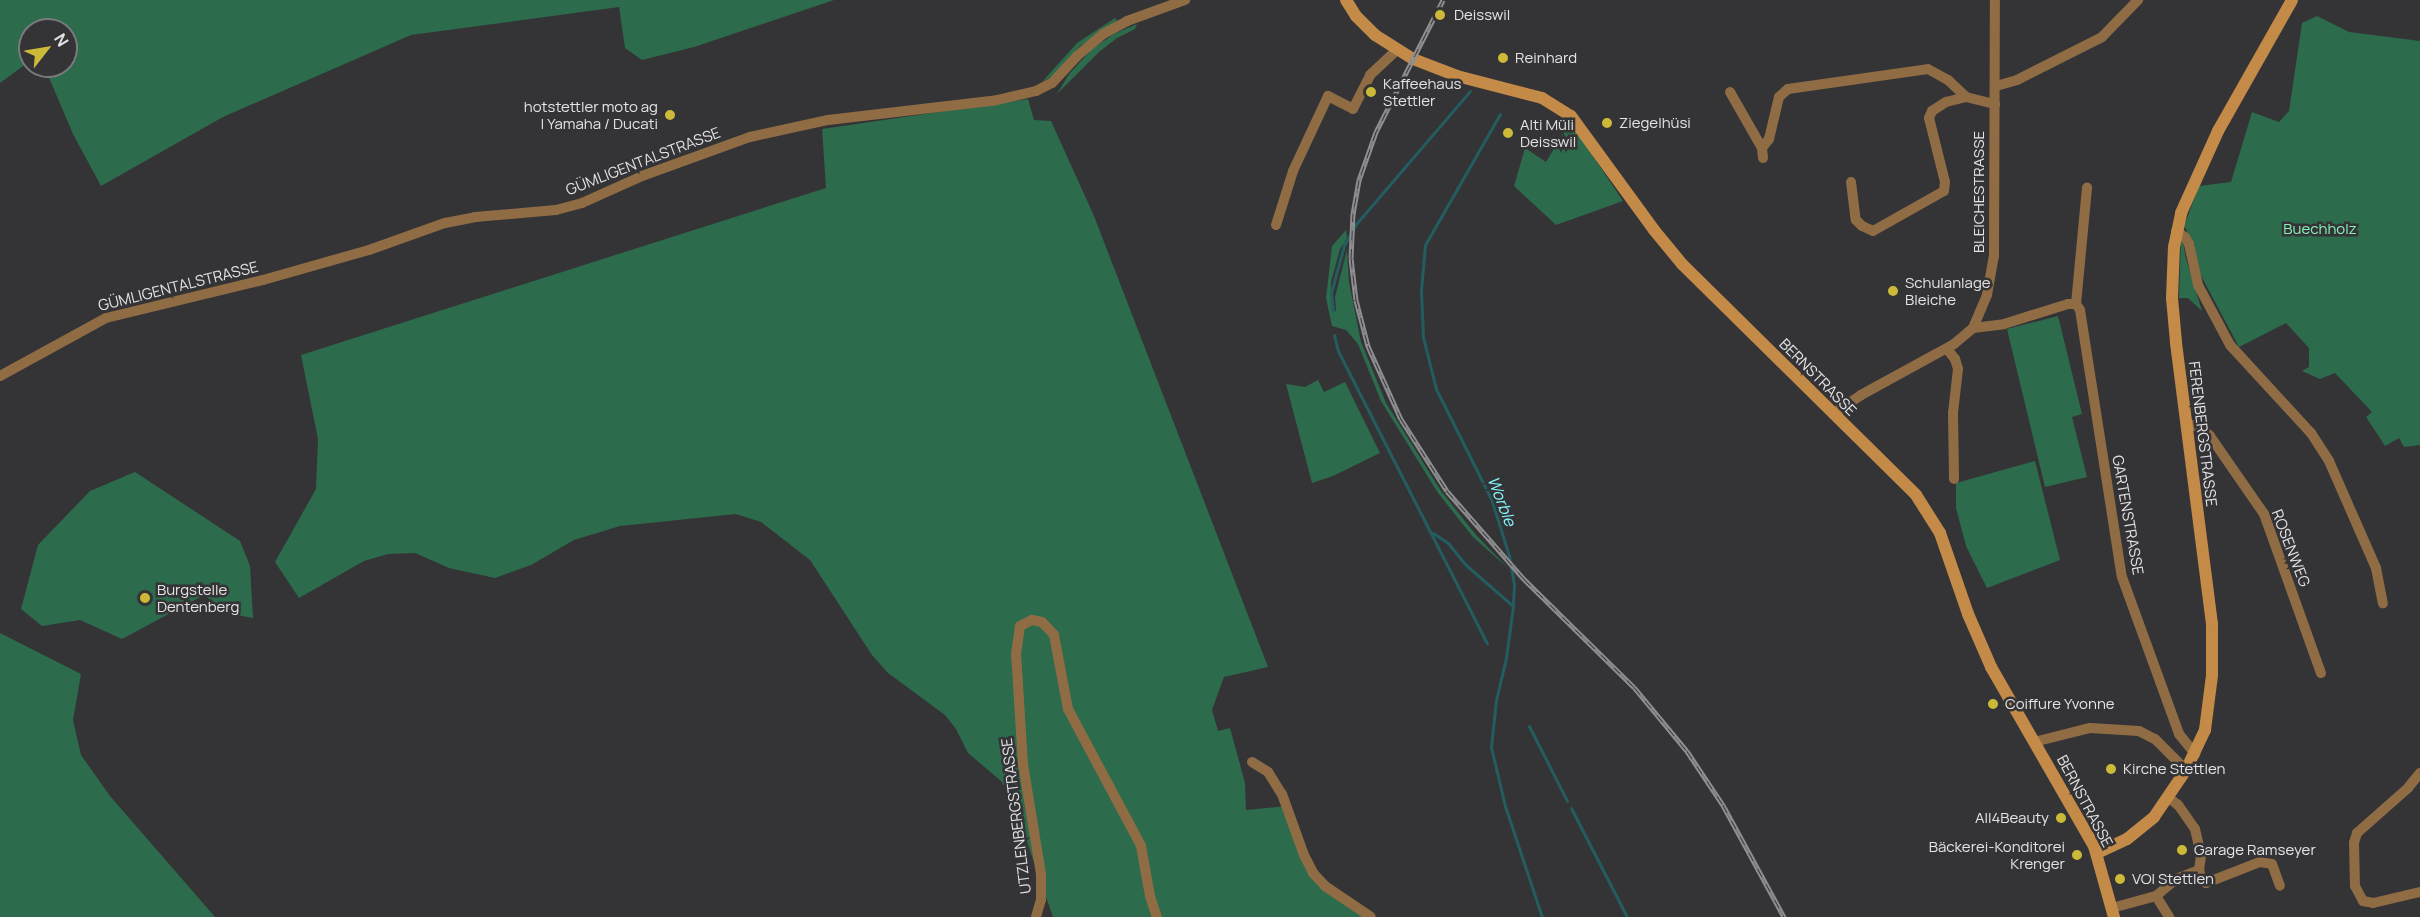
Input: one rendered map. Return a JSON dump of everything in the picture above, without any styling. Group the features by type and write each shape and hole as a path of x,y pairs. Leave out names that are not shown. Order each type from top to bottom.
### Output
{"main road":[{"name":"BERNSTRASSE","path":"1346,0 1366,27 1397,50 1439,70 1534,95 1565,111 1583,130 1654,230 1682,264 1911,489 1935,524 1945,544 1977,636 1991,667 2083,824 2097,853 2113,913"},
{"name":"FERENBERGSTRASSE","path":"2097,853 2135,834 2169,798 2195,754 2205,730 2213,649 2207,579 2172,298 2176,231 2187,197 2218,130 2292,0"}],"street":[{"name":"GÜMLIGENTALSTRASSE","path":"0,376 106,318 263,280 369,250 444,223 475,217 556,210 582,204 642,176 750,136 828,120 997,100 1036,92 1052,83 1077,56 1103,34 1127,21 1185,0"},
{"name":"BLEICHESTRASSE","path":"1833,414 1861,395 1947,349 1973,328 1990,287 1993,262 1995,0"},
{"path":"1996,86 2017,80 2102,37 2138,0"},
{"path":"1276,225 1293,171 1328,96 1353,109 1370,75 1397,50"},
{"path":"1730,92 1762,153 1769,139 1779,97 1788,89 1928,69 1948,80 1966,97"},
{"path":"1851,182 1856,220 1873,231 1944,191 1945,182 1929,118 1932,111 1946,102 1966,97 1995,104"},
{"name":"GARTENSTRASSE","path":"2087,189 2076,304 2080,310 2122,577 2179,734 2186,746 2195,754"},
{"path":"2176,231 2185,237 2189,244 2198,285 2230,345 2311,433 2329,461 2376,568 2383,603"},
{"path":"1973,328 2004,324 2076,304"},
{"path":"1947,349 1955,359 1958,369 1953,413 1953,479"},
{"name":"ROSENWEG","path":"2186,423 2203,429 2210,436 2264,514 2321,673"},
{"name":"UTZLENBERGSTRASSE","path":"1036,917 1041,900 1041,874 1023,764 1016,654 1020,626 1032,620 1042,622 1054,635 1068,710 1141,846 1150,896 1157,917"},
{"path":"2034,742 2090,728 2139,731 2155,739 2186,770"},
{"path":"1252,762 1268,772 1282,794 1304,855 1313,873 1325,886 1371,917"},
{"path":"2420,772 2408,788 2357,833 2354,843 2355,886 2363,901 2373,903 2420,892"},
{"path":"2169,798 2178,805 2195,829 2201,855 2199,870 2202,880 2206,883 2260,862 2272,864 2280,886"},
{"path":"2113,913 2156,896 2176,879 2199,870"},
{"path":"2156,896 2169,917"}],"green space":[{"path":"0,0 834,0 694,47 642,60 625,48 619,7 411,35 223,117 101,186 73,134 49,78 78,78 78,18 18,18 18,70 0,83"},
{"name":"Buechholz","path":"2317,16 2349,32 2420,41 2420,445 2404,447 2399,438 2385,446 2366,417 2372,412 2335,373 2320,379 2302,371 2309,367 2309,348 2286,323 2239,347 2197,268 2194,243 2184,226 2199,186 2231,182 2252,112 2279,122 2289,111 2302,23"},
{"path":"1115,18 1117,21 1079,47 1054,75 1042,82 1077,43"},
{"path":"1137,24 1135,29 1117,38 1099,52 1057,94 1069,74 1092,49 1114,34"},
{"path":"1028,99 1034,120 1051,121 1094,216 1268,667 1224,677 1212,710 1218,731 1230,728 1245,783 1246,810 1288,806 1313,873 1371,917 1053,917 1011,796 1001,781 968,753 956,729 945,715 888,673 872,655 810,560 761,522 736,514 620,526 574,540 531,565 495,578 449,568 415,553 388,554 364,561 299,598 275,562 316,489 318,439 301,355 826,188 822,129"},
{"path":"1570,122 1623,201 1556,225 1514,186 1525,148 1546,162"},
{"path":"1346,230 1347,238 1340,249 1331,282 1332,311 1336,311 1335,297 1347,250 1349,282 1361,342 1386,403 1441,491 1476,535 1508,568 1473,537 1438,493 1381,401 1358,344 1346,330 1332,326 1326,298 1332,246"},
{"path":"2181,240 2202,311 2188,298 2179,298"},
{"path":"2058,316 2082,414 2072,417 2087,477 2045,487 2007,329"},
{"path":"1318,380 1324,392 1345,382 1380,453 1333,476 1312,483 1286,384 1305,387"},
{"path":"2035,461 2060,560 1987,588 1966,546 1956,508 1956,483"},
{"path":"135,472 240,541 250,566 253,618 227,613 204,595 122,639 80,620 42,626 21,609 38,545 90,491"},
{"path":"0,633 81,674 73,720 81,755 110,796 215,917 0,917"}],"waterway":[{"path":"1333,311 1331,293 1344,245 1356,224 1470,91"},
{"name":"Worble","path":"1500,114 1425,245 1421,291 1423,337 1436,389 1492,501 1509,556 1514,584 1513,606 1506,658 1496,700 1491,747 1505,806 1542,917"},
{"path":"1334,335 1338,351 1487,643"},
{"path":"1433,533 1448,543 1466,565 1513,606"},
{"path":"1529,726 1567,801"},
{"path":"1571,808 1627,917"}],"railway":[{"path":"1443,0 1376,132 1359,180 1353,213 1351,258 1356,300 1368,346 1401,419 1447,491 1524,579 1634,687 1687,751 1723,805 1784,917"}],"place":[{"name":"Deisswil","path":"1440,15"},
{"name":"Reinhard","path":"1503,58"},
{"name":"Kaffeehaus Stettler","path":"1371,92"},
{"name":"hotstettler moto ag | Yamaha / Ducati","path":"670,115"},
{"name":"Ziegelhüsi","path":"1607,123"},
{"name":"Alti Müli Deisswil","path":"1508,133"},
{"name":"Schulanlage Bleiche","path":"1893,291"},
{"name":"Burgstelle Dentenberg","path":"145,598"},
{"name":"Coiffure Yvonne","path":"1993,704"},
{"name":"Kirche Stettlen","path":"2111,769"},
{"name":"All4Beauty","path":"2061,818"},
{"name":"Garage Ramseyer","path":"2182,850"},
{"name":"Bäckerei-Konditorei Krenger","path":"2077,855"},
{"name":"VOI Stettlen","path":"2120,879"}]}
